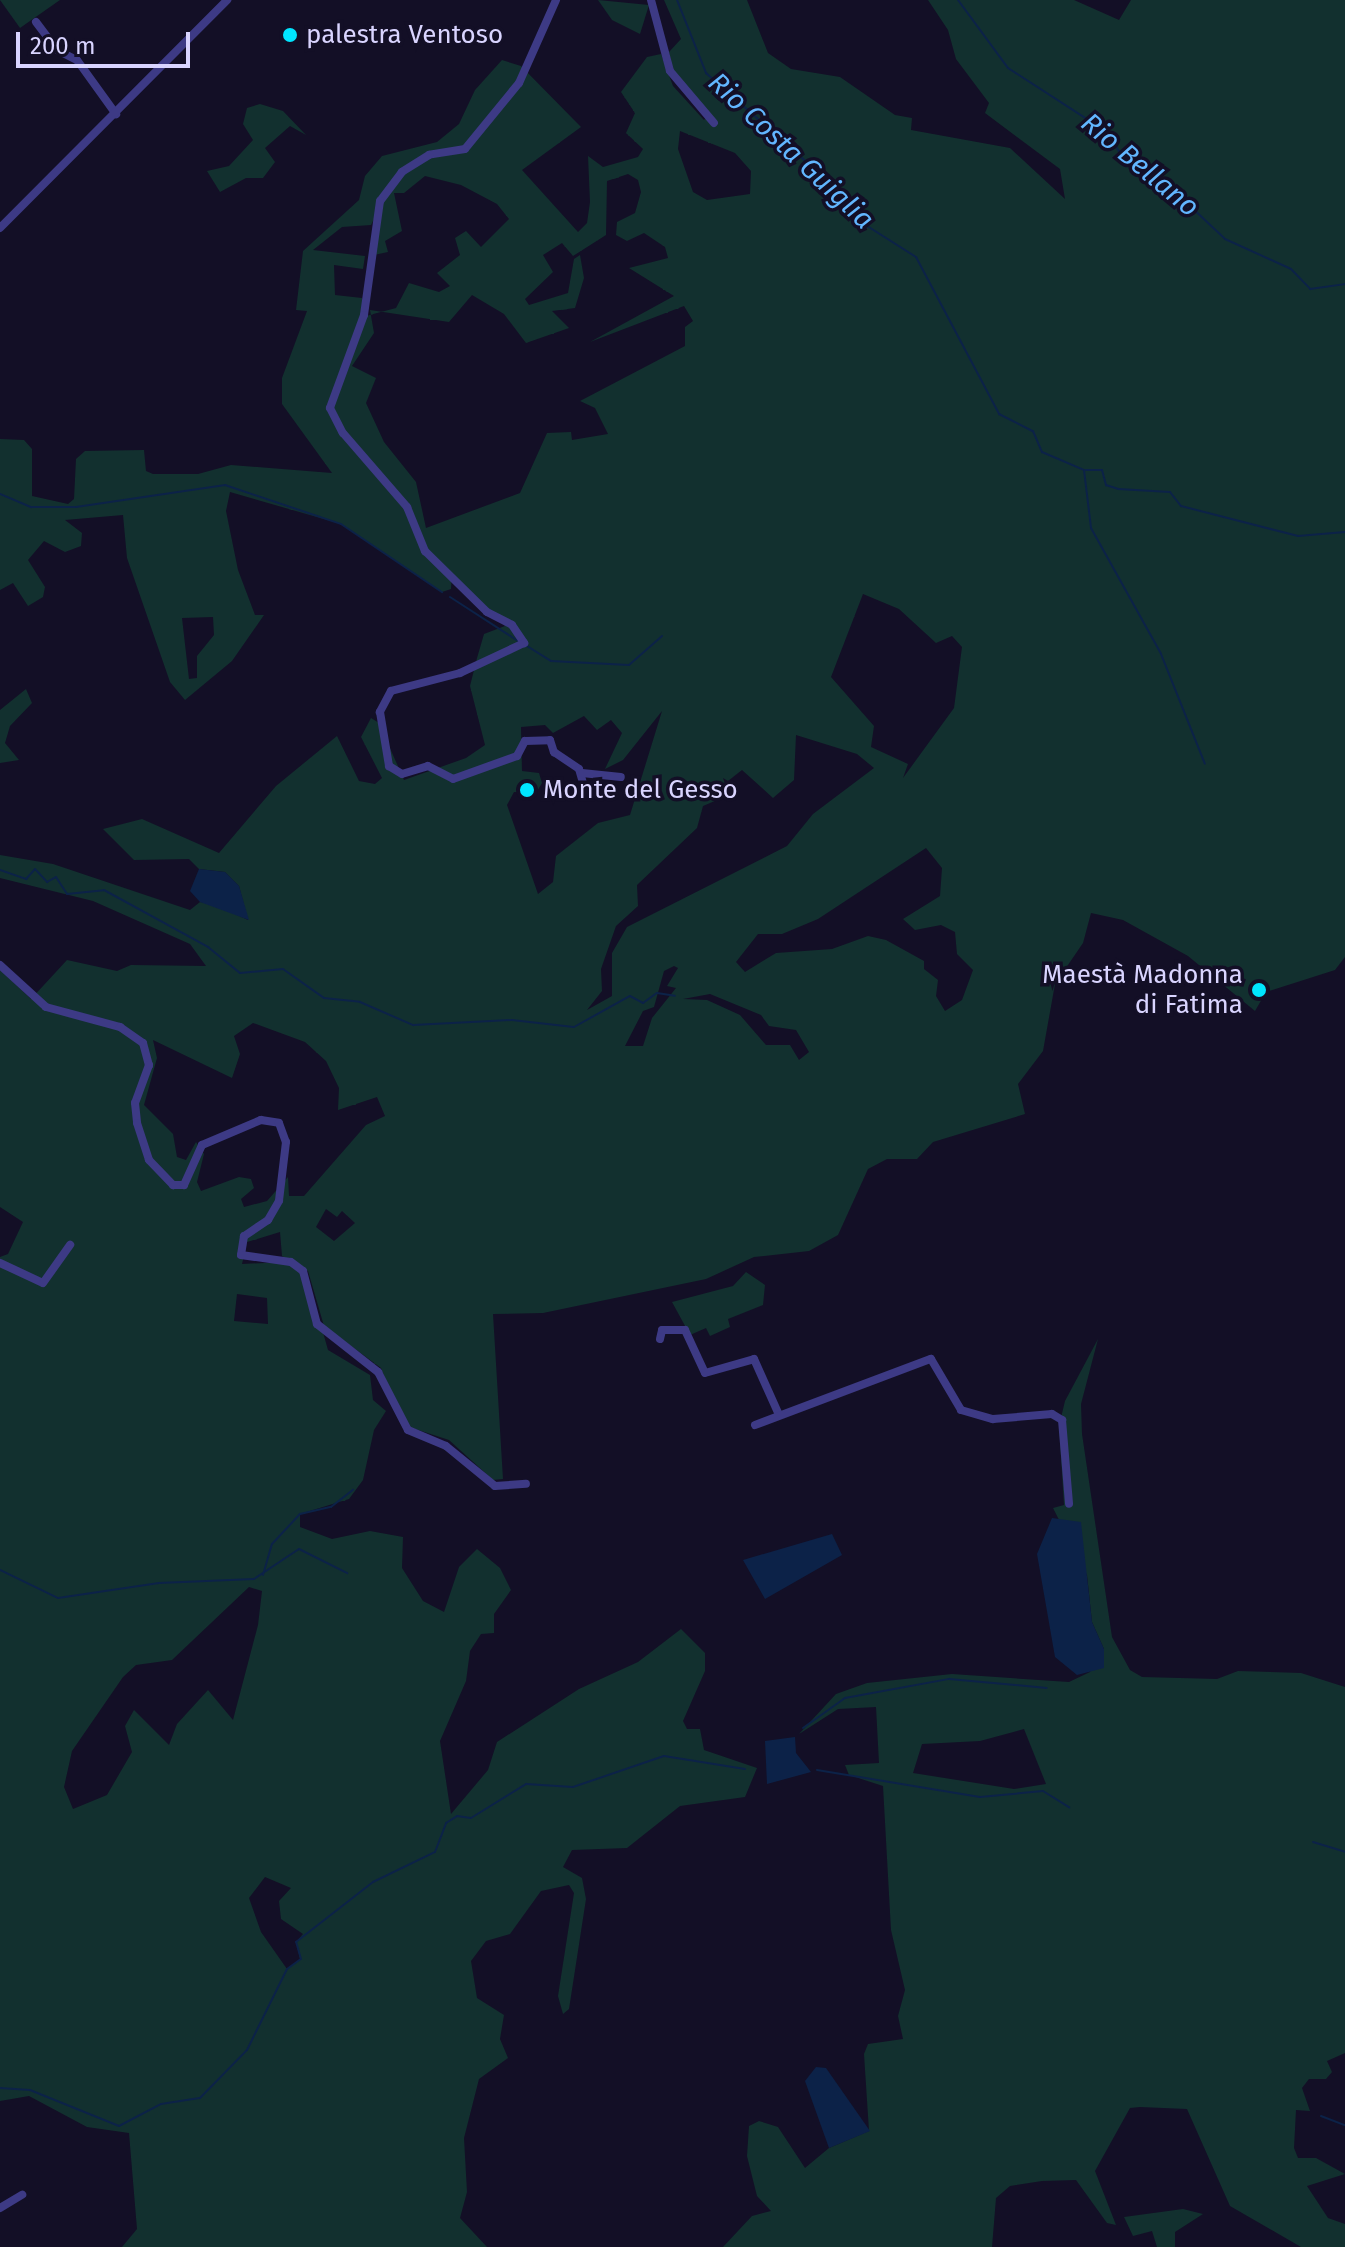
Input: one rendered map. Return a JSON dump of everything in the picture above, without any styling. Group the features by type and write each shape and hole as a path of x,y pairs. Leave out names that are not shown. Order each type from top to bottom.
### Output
{"street":[{"path":"0,228 227,0"},
{"path":"556,0 519,83 465,149 429,155 402,172 380,201 364,315 330,408 343,433 407,507 425,551 487,612 512,625 524,643 460,673 391,691 384,701 380,722 389,766 402,774 428,766 453,779 517,756 529,740 550,740 554,752 582,773 621,777"},
{"path":"651,0 670,71 714,123"},
{"path":"36,22 57,50 77,60 116,114"},
{"path":"582,773 584,787"},
{"path":"0,965 46,1007 120,1027 143,1043 149,1065 135,1115 149,1160 173,1185 184,1185 202,1145 261,1120 279,1123 286,1142 279,1201 268,1220 244,1236 241,1255 291,1262 303,1271 317,1324 378,1372 408,1430 446,1446 489,1483 526,1484"},
{"path":"0,1263 43,1283 70,1245"},
{"path":"660,1339 662,1330 685,1330 705,1373 754,1359 779,1415"},
{"path":"755,1425 931,1359 961,1410 993,1419 1052,1414 1062,1420 1069,1504"},
{"path":"0,2208 22,2195"}],"green space":[{"path":"0,0 60,0 20,28"},
{"path":"598,0 649,5 640,34 612,20"},
{"path":"664,0 747,0 768,53 791,69 840,77 895,115 912,118 911,130 1010,148 1065,199 1060,169 985,113 989,103 956,59 948,30 928,0 1074,0 1119,20 1131,0 1345,0 1345,957 1335,970 1266,992 1255,1011 1188,956 1123,920 1091,913 1083,943 1055,984 1043,1051 1018,1084 1025,1114 933,1142 917,1159 887,1159 868,1169 838,1235 809,1251 754,1257 706,1279 543,1313 493,1314 503,1479 493,1480 449,1440 409,1427 400,1418 381,1368 324,1326 308,1271 282,1256 280,1232 247,1242 242,1264 286,1262 307,1276 328,1350 370,1375 373,1400 386,1411 374,1430 363,1480 349,1499 300,1514 300,1527 332,1539 370,1531 403,1537 402,1568 423,1601 444,1612 459,1567 477,1549 500,1568 511,1590 494,1614 494,1633 481,1634 470,1651 466,1681 440,1741 451,1814 488,1770 497,1742 579,1689 638,1662 681,1629 705,1653 705,1671 683,1721 687,1729 700,1729 704,1750 757,1768 745,1797 680,1806 627,1848 572,1850 563,1867 582,1878 586,1899 569,2009 563,2014 558,1996 574,1893 569,1885 541,1891 510,1934 486,1941 471,1961 477,1998 504,2015 500,2039 508,2058 479,2079 464,2138 467,2192 460,2218 487,2247 122,2247 137,2229 129,2133 87,2127 29,2096 0,2101 0,1257 8,1254 23,1222 0,1207 0,970 31,999 67,960 117,971 131,965 206,966 190,944 93,901 0,878 0,855 53,864 190,910 200,902 218,906 248,920 239,886 225,872 199,869 189,859 134,860 103,829 142,819 219,853 276,786 337,736 359,781 375,784 382,778 361,737 371,718 379,723 404,780 466,758 485,745 470,686 484,634 505,626 452,573 451,589 442,592 341,524 230,492 226,511 238,570 255,615 264,615 232,661 185,700 170,682 127,558 123,515 65,520 82,533 81,546 65,552 44,541 28,560 45,587 43,597 28,606 13,583 0,590 0,439 24,440 32,449 32,496 68,504 74,499 76,459 85,451 144,450 146,471 153,474 198,474 231,465 332,473 282,404 282,378 307,311 296,310 303,251 359,200 365,176 382,156 437,142 459,124 475,90 502,60 521,66 581,127 522,170 578,232 587,223 590,202 588,156 603,167 638,157 643,149 626,133 635,113 621,92 647,57 661,54 673,86 704,120 709,114 672,68 669,52 681,39","holes":["680,131 735,153 751,171 750,194 707,200 693,192 678,149","628,174 638,180 641,192 635,213 617,222 616,235 627,241 644,233 665,247 668,258 629,268 674,296 590,342 684,306 693,321 685,327 685,346 580,401 595,408 608,434 572,440 571,432 547,433 520,493 426,528 416,482 384,442 366,403 376,378 352,366 374,333 371,315 362,317 362,298 335,295 334,265 363,269 365,256 313,250 342,227 371,225 381,205 374,255 388,252 385,241 402,231 394,193 404,193 425,176 461,185 497,204 509,219 481,247 466,231 455,238 460,255 437,273 450,286 439,292 409,283 396,308 382,312 449,322 472,295 504,314 526,343 569,328 552,311 575,308 584,278 580,255 574,259 568,293 529,305 525,299 553,272 543,255 562,243 573,256 606,235 607,181","863,594 899,609 936,643 952,636 962,647 954,708 903,778 908,764 871,747 874,726 831,677","213,617 214,635 197,656 197,678 189,679 182,618","662,711 630,815 598,823 556,856 553,882 538,894 507,805 514,792 536,793 542,783 539,773 522,771 521,727 545,725 553,733 584,716 597,730 611,720 622,733 605,769 623,760","796,735 857,754 874,768 813,814 787,846 627,927 612,953 612,996 587,1010 602,991 601,969 616,926 638,906 637,885 697,828 703,806 729,795 723,778 728,781 742,770 773,798 794,780","926,848 942,868 940,896 903,919 915,930 941,925 955,932 957,954 973,970 962,1000 945,1011 936,996 938,980 924,969 924,961 886,940 868,936 832,949 776,953 745,972 736,962 758,934 782,934 818,919","674,966 678,968 667,986 676,988 652,1018 643,1046 625,1046 643,1011 654,1007 664,971","710,994 761,1015 769,1026 796,1030 809,1052 799,1060 790,1045 766,1045 740,1015 707,1000 683,999","253,1023 305,1042 326,1061 339,1088 338,1110 377,1097 385,1116 366,1125 304,1196 289,1196 288,1177 267,1201 244,1207 241,1199 254,1188 251,1179 239,1177 201,1191 197,1182 204,1154 196,1142 186,1160 177,1157 173,1134 144,1105 157,1058 153,1040 232,1078 240,1054 234,1036","326,1209 337,1217 342,1211 355,1223 334,1241 316,1227","237,1294 267,1298 268,1324 234,1321","249,1587 262,1591 258,1625 233,1720 208,1690 177,1724 169,1745 134,1710 125,1726 132,1752 107,1795 73,1809 64,1787 72,1751 123,1677 136,1665 172,1660","265,1877 291,1888 279,1901 281,1919 303,1934 296,1942 300,1959 287,1969 261,1932 249,1898"]},
{"path":"260,104 283,111 306,135 290,126 265,148 275,162 263,178 246,178 220,192 207,171 229,166 253,140 243,124 247,108"},
{"path":"26,689 32,703 10,726 5,743 19,760 0,763 0,710"},
{"path":"746,1272 765,1285 763,1305 728,1319 730,1327 710,1336 706,1328 690,1335 672,1302 733,1286"},
{"path":"1098,1339 1081,1404 1082,1434 1112,1637 1130,1670 1142,1677 1217,1679 1238,1671 1301,1673 1345,1687 1345,2053 1327,2061 1332,2072 1326,2079 1309,2079 1302,2088 1310,2111 1296,2110 1294,2148 1298,2158 1316,2158 1345,2174 1307,2186 1328,2218 1345,2224 1345,2247 1301,2247 1230,2206 1187,2109 1140,2107 1130,2108 1095,2171 1116,2225 1107,2223 1076,2180 1042,2181 1010,2186 996,2198 992,2247 723,2247 752,2216 771,2211 757,2196 747,2156 749,2126 759,2121 778,2127 805,2168 829,2148 869,2131 864,2054 868,2044 903,2039 898,2016 905,1990 891,1930 883,1786 849,1775 845,1765 879,1763 876,1707 838,1709 799,1734 836,1694 867,1683 952,1674 1069,1682 1090,1672 1104,1649 1092,1622 1087,1575 1053,1508 1064,1505 1059,1426 1065,1401","holes":["1024,1729 1046,1784 1014,1789 913,1773 922,1744 980,1741"]},
{"path":"1183,2209 1203,2214 1175,2232 1175,2247 1157,2247 1152,2231 1133,2236 1124,2217"}],"water":[{"path":"199,869 225,872 239,886 249,920 200,902 190,891"},
{"path":"1052,1518 1081,1522 1092,1622 1104,1649 1104,1668 1077,1675 1055,1657 1037,1554"},
{"path":"832,1534 842,1555 765,1599 743,1560"},
{"path":"795,1737 796,1753 811,1772 767,1784 765,1741"},
{"path":"816,2067 826,2068 870,2131 829,2148 805,2081"}],"waterway":[{"name":"Rio Costa Guiglia","path":"677,0 706,73 829,182 864,224 916,257 999,414 1033,431 1042,452 1084,470 1091,528 1161,654 1205,764"},
{"name":"Rio Bellano","path":"958,0 1008,68 1107,132 1119,151 1155,173 1225,239 1291,269 1310,289 1345,284"},
{"path":"1086,470 1102,470 1106,485 1118,489 1170,492 1181,506 1298,536 1345,532"},
{"path":"0,494 31,507 76,507 225,485 341,524 442,592"},
{"path":"450,597 518,641"},
{"path":"527,646 551,661 629,665 662,636"},
{"path":"0,870 26,879 35,869 47,882 56,877 67,894 104,890 208,947 240,973 283,969 324,998 360,1002 413,1025 512,1020 574,1027 630,996 643,1003 657,993 675,996"},
{"path":"263,1575 272,1544 300,1514 331,1507 353,1490"},
{"path":"0,1570 58,1598 159,1583 254,1579 299,1549 347,1573"},
{"path":"803,1728 845,1698 949,1679 1047,1688"},
{"path":"0,2088 30,2090 119,2126 161,2104 200,2098 247,2050 287,1969 301,1959 296,1942 373,1882 435,1852 446,1823 457,1816 471,1818 526,1784 573,1787 664,1756 745,1769"},
{"path":"817,1770 980,1797 1043,1791 1069,1807"},
{"path":"1313,1842 1345,1852"},
{"path":"1321,2116 1345,2125"}],"place":[{"name":"palestra Ventoso","path":"290,35"},
{"name":"Monte del Gesso","path":"527,790"},
{"name":"Maestà Madonna di Fatima","path":"1259,990"}]}
